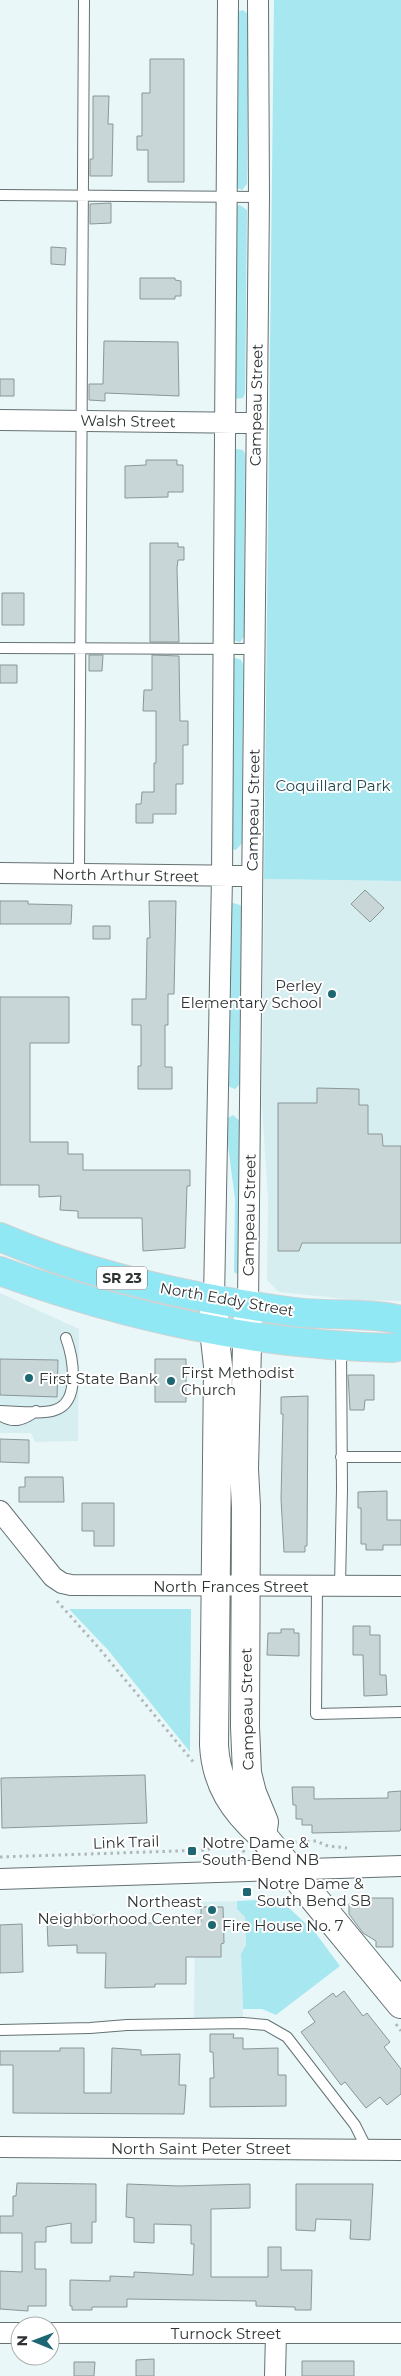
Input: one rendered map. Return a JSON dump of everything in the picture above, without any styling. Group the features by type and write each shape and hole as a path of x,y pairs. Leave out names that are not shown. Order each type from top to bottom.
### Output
{"main road":[{"name":"North Eddy Street","path":"0,1237 67,1262 138,1283 214,1299 297,1312 401,1320"},
{"name":"North Eddy Street","path":"0,1270 82,1299 135,1314 214,1330 341,1347 393,1348 401,1346"}],"street":[{"name":"Campeau Street","path":"228,0 222,876 214,1299 214,1330 218,1366 214,1745 217,1768 226,1793 254,1844"},
{"name":"Campeau Street","path":"254,1844 264,1822 252,1793 245,1751 246,1586 244,1459 245,1366 248,1336 258,0"},
{"name":"Walsh Street","path":"0,420 256,423"},
{"name":"North Arthur Street","path":"0,873 252,876"},
{"path":"0,1511 53,1577 59,1591"},
{"name":"North Frances Street","path":"59,1591 81,1586 401,1586"},
{"path":"254,1844 292,1871 393,1988"},
{"path":"0,1879 401,1866"},
{"name":"North Saint Peter Street","path":"0,2147 401,2150"},
{"name":"Turnock Street","path":"60,2333 401,2333"},
{"path":"275,2376 276,2333"}],"lane":[{"path":"79,874 82,648 81,421 84,0"},
{"path":"0,195 258,197"},
{"path":"0,648 254,649"},
{"path":"2,1409 8,1420 25,1420 36,1411 54,1410 66,1404 72,1392 72,1355 66,1338"},
{"path":"340,1586 341,1347"},
{"path":"26,1403 36,1411"},
{"path":"341,1457 401,1457"},
{"path":"317,1586 316,1714 401,1712"},
{"path":"0,2030 90,2028 127,2025 243,2023 266,2025 287,2037 355,2125 367,2149"}],"path":[{"path":"59,1591 104,1653 198,1770"},
{"path":"232,1835 236,1843 254,1844"},
{"path":"292,1842 316,1841"},
{"name":"Link Trail","path":"0,1857 206,1850 225,1844 236,1843"}],"shaded area":[{"name":"Perley Elementary School","path":"264,879 401,881 401,1301 355,1300 279,1292 267,1280 268,1198 262,1107"},
{"path":"0,1293 79,1329 78,1441 35,1442 31,1433 0,1433"},
{"path":"237,1901 237,1909 245,1917 246,1945 241,1954 243,2017 194,2018 195,1902"}],"green space":[{"name":"Coquillard Park","path":"274,0 401,0 401,881 264,879"},
{"path":"243,10 248,14 247,184 242,190 235,187 237,12"},
{"path":"240,205 247,210 245,393 243,398 234,399 236,206"},
{"path":"236,449 243,450 245,454 244,637 240,642 231,640 233,451"},
{"path":"235,658 241,660 243,664 242,843 236,850 230,849 231,660"},
{"path":"230,904 240,905 242,908 240,1084 235,1089 227,1086"},
{"path":"233,1115 240,1121 239,1271 237,1274 234,1272 235,1199 225,1123 226,1119"},
{"path":"69,1609 191,1609 190,1752 108,1650"},
{"path":"279,1899 314,1931 340,1966 276,2015 262,2009 243,2009 241,1954 246,1945 245,1917 237,1909 237,1901"}],"building":[{"path":"150,59 184,59 184,182 148,182 148,150 137,150 137,136 142,136 142,93 150,93"},
{"path":"93,96 109,96 108,124 113,124 112,176 90,176 90,159 93,159"},
{"path":"111,203 111,223 90,224 90,204"},
{"path":"51,247 66,248 65,265 51,264"},
{"path":"140,278 175,278 175,280 181,281 181,296 175,296 175,299 140,299"},
{"path":"104,341 178,342 179,396 105,393 105,401 89,400 89,384 103,384"},
{"path":"0,379 14,379 14,396 0,396"},
{"path":"146,460 177,460 177,465 183,465 183,492 168,492 168,497 125,498 125,466 146,465"},
{"path":"150,543 178,543 178,547 184,547 184,560 178,560 177,568 179,642 150,642"},
{"path":"2,593 24,593 24,625 2,625"},
{"path":"89,655 103,655 102,671 89,671"},
{"path":"152,655 179,656 180,721 188,721 188,745 183,745 183,784 176,784 176,814 153,814 153,823 136,823 136,804 141,804 142,792 154,792 156,711 143,711 144,690 152,690"},
{"path":"0,665 17,665 17,683 0,683"},
{"path":"365,890 384,908 370,922 351,904"},
{"path":"0,901 28,901 28,904 72,905 71,924 0,924"},
{"path":"149,901 176,901 174,994 168,994 168,1025 165,1025 165,1067 172,1067 172,1089 138,1089 138,1066 141,1066 141,1025 132,1025 132,999 146,999 147,938 150,938"},
{"path":"93,926 110,926 110,939 93,939"},
{"path":"0,997 69,997 69,1043 30,1043 30,1142 68,1142 68,1154 83,1154 83,1170 190,1170 190,1186 187,1186 185,1248 143,1251 142,1218 78,1218 78,1211 60,1210 61,1196 39,1197 39,1185 0,1185"},
{"path":"317,1088 359,1089 359,1105 368,1105 368,1134 382,1134 383,1146 401,1146 401,1243 302,1243 299,1251 278,1251 278,1103 317,1103"},
{"name":"First State Bank","path":"0,1359 58,1360 57,1397 0,1395"},
{"name":"First Methodist Church","path":"155,1359 186,1359 186,1402 155,1402"},
{"path":"348,1375 374,1375 374,1400 365,1400 364,1410 350,1410"},
{"path":"308,1396 307,1546 305,1546 305,1552 284,1552 281,1499 283,1414 281,1414 281,1397"},
{"path":"0,1439 29,1440 29,1463 0,1462"},
{"path":"25,1477 63,1477 64,1502 19,1502 19,1487 25,1487"},
{"path":"387,1491 387,1520 401,1520 401,1545 383,1545 383,1550 366,1550 366,1544 361,1544 361,1508 358,1508 358,1492"},
{"path":"82,1503 114,1503 114,1546 94,1546 94,1531 82,1531"},
{"path":"353,1626 370,1626 370,1635 380,1635 380,1675 386,1675 387,1695 364,1696 363,1655 353,1655"},
{"path":"281,1629 294,1629 294,1633 299,1633 299,1656 267,1655 268,1633 281,1633"},
{"path":"145,1775 147,1823 2,1828 1,1778"},
{"path":"292,1787 314,1787 314,1799 388,1798 388,1792 401,1791 400,1831 312,1833 312,1825 302,1825 302,1819 296,1819 296,1805 293,1805"},
{"path":"356,1898 393,1898 393,1947 376,1947 376,1941 363,1933 349,1914 349,1904"},
{"path":"201,1907 223,1907 224,1943 221,1944 221,1957 186,1957 186,1984 155,1984 155,1987 105,1988 106,1953 77,1953 77,1945 48,1946 47,1921 51,1921 51,1916 98,1915 98,1924 201,1922"},
{"path":"22,1924 23,1972 0,1973 0,1925"},
{"path":"344,1991 363,2016 367,2013 390,2042 384,2047 401,2069 401,2094 387,2105 380,2097 366,2108 345,2082 341,2085 301,2032 315,2022 308,2012 333,1993 336,1997"},
{"path":"210,2034 234,2034 233,2038 243,2038 243,2049 278,2048 278,2075 286,2075 286,2106 210,2107 210,2078 214,2078 213,2052 210,2052"},
{"path":"60,2048 84,2048 84,2093 111,2093 112,2048 141,2050 141,2055 180,2054 179,2085 186,2085 184,2114 13,2113 13,2065 0,2065 0,2051 60,2051"},
{"path":"17,2183 96,2184 96,2222 92,2222 92,2243 71,2243 71,2223 46,2227 46,2242 35,2242 35,2269 46,2269 46,2306 28,2306 28,2311 0,2309 0,2271 22,2272 22,2233 0,2233 0,2216 13,2216 13,2196 16,2196"},
{"path":"127,2184 179,2186 250,2184 250,2208 211,2209 211,2277 268,2277 268,2247 281,2247 281,2270 312,2270 311,2310 295,2310 295,2307 256,2306 256,2301 127,2299 127,2307 92,2307 92,2310 72,2310 72,2306 70,2306 70,2280 110,2281 110,2276 134,2277 134,2272 193,2275 194,2244 191,2244 191,2225 154,2224 154,2243 134,2242 134,2218 126,2217"},
{"path":"296,2184 373,2184 370,2240 350,2239 351,2220 316,2219 315,2231 296,2230"},
{"path":"154,2359 154,2376 136,2376 136,2360"},
{"path":"302,2361 354,2361 354,2376 302,2376"},
{"path":"74,2362 95,2362 94,2376 74,2376"}],"place":[{"name":"Perley Elementary School","path":"332,994"},
{"name":"First State Bank","path":"29,1378"},
{"name":"First Methodist Church","path":"171,1381"},
{"name":"Notre Dame & South Bend NB","path":"192,1851"},
{"name":"Notre Dame & South Bend SB","path":"247,1892"},
{"name":"Northeast Neighborhood Center","path":"212,1910"},
{"name":"Fire House No. 7","path":"212,1925"}]}
